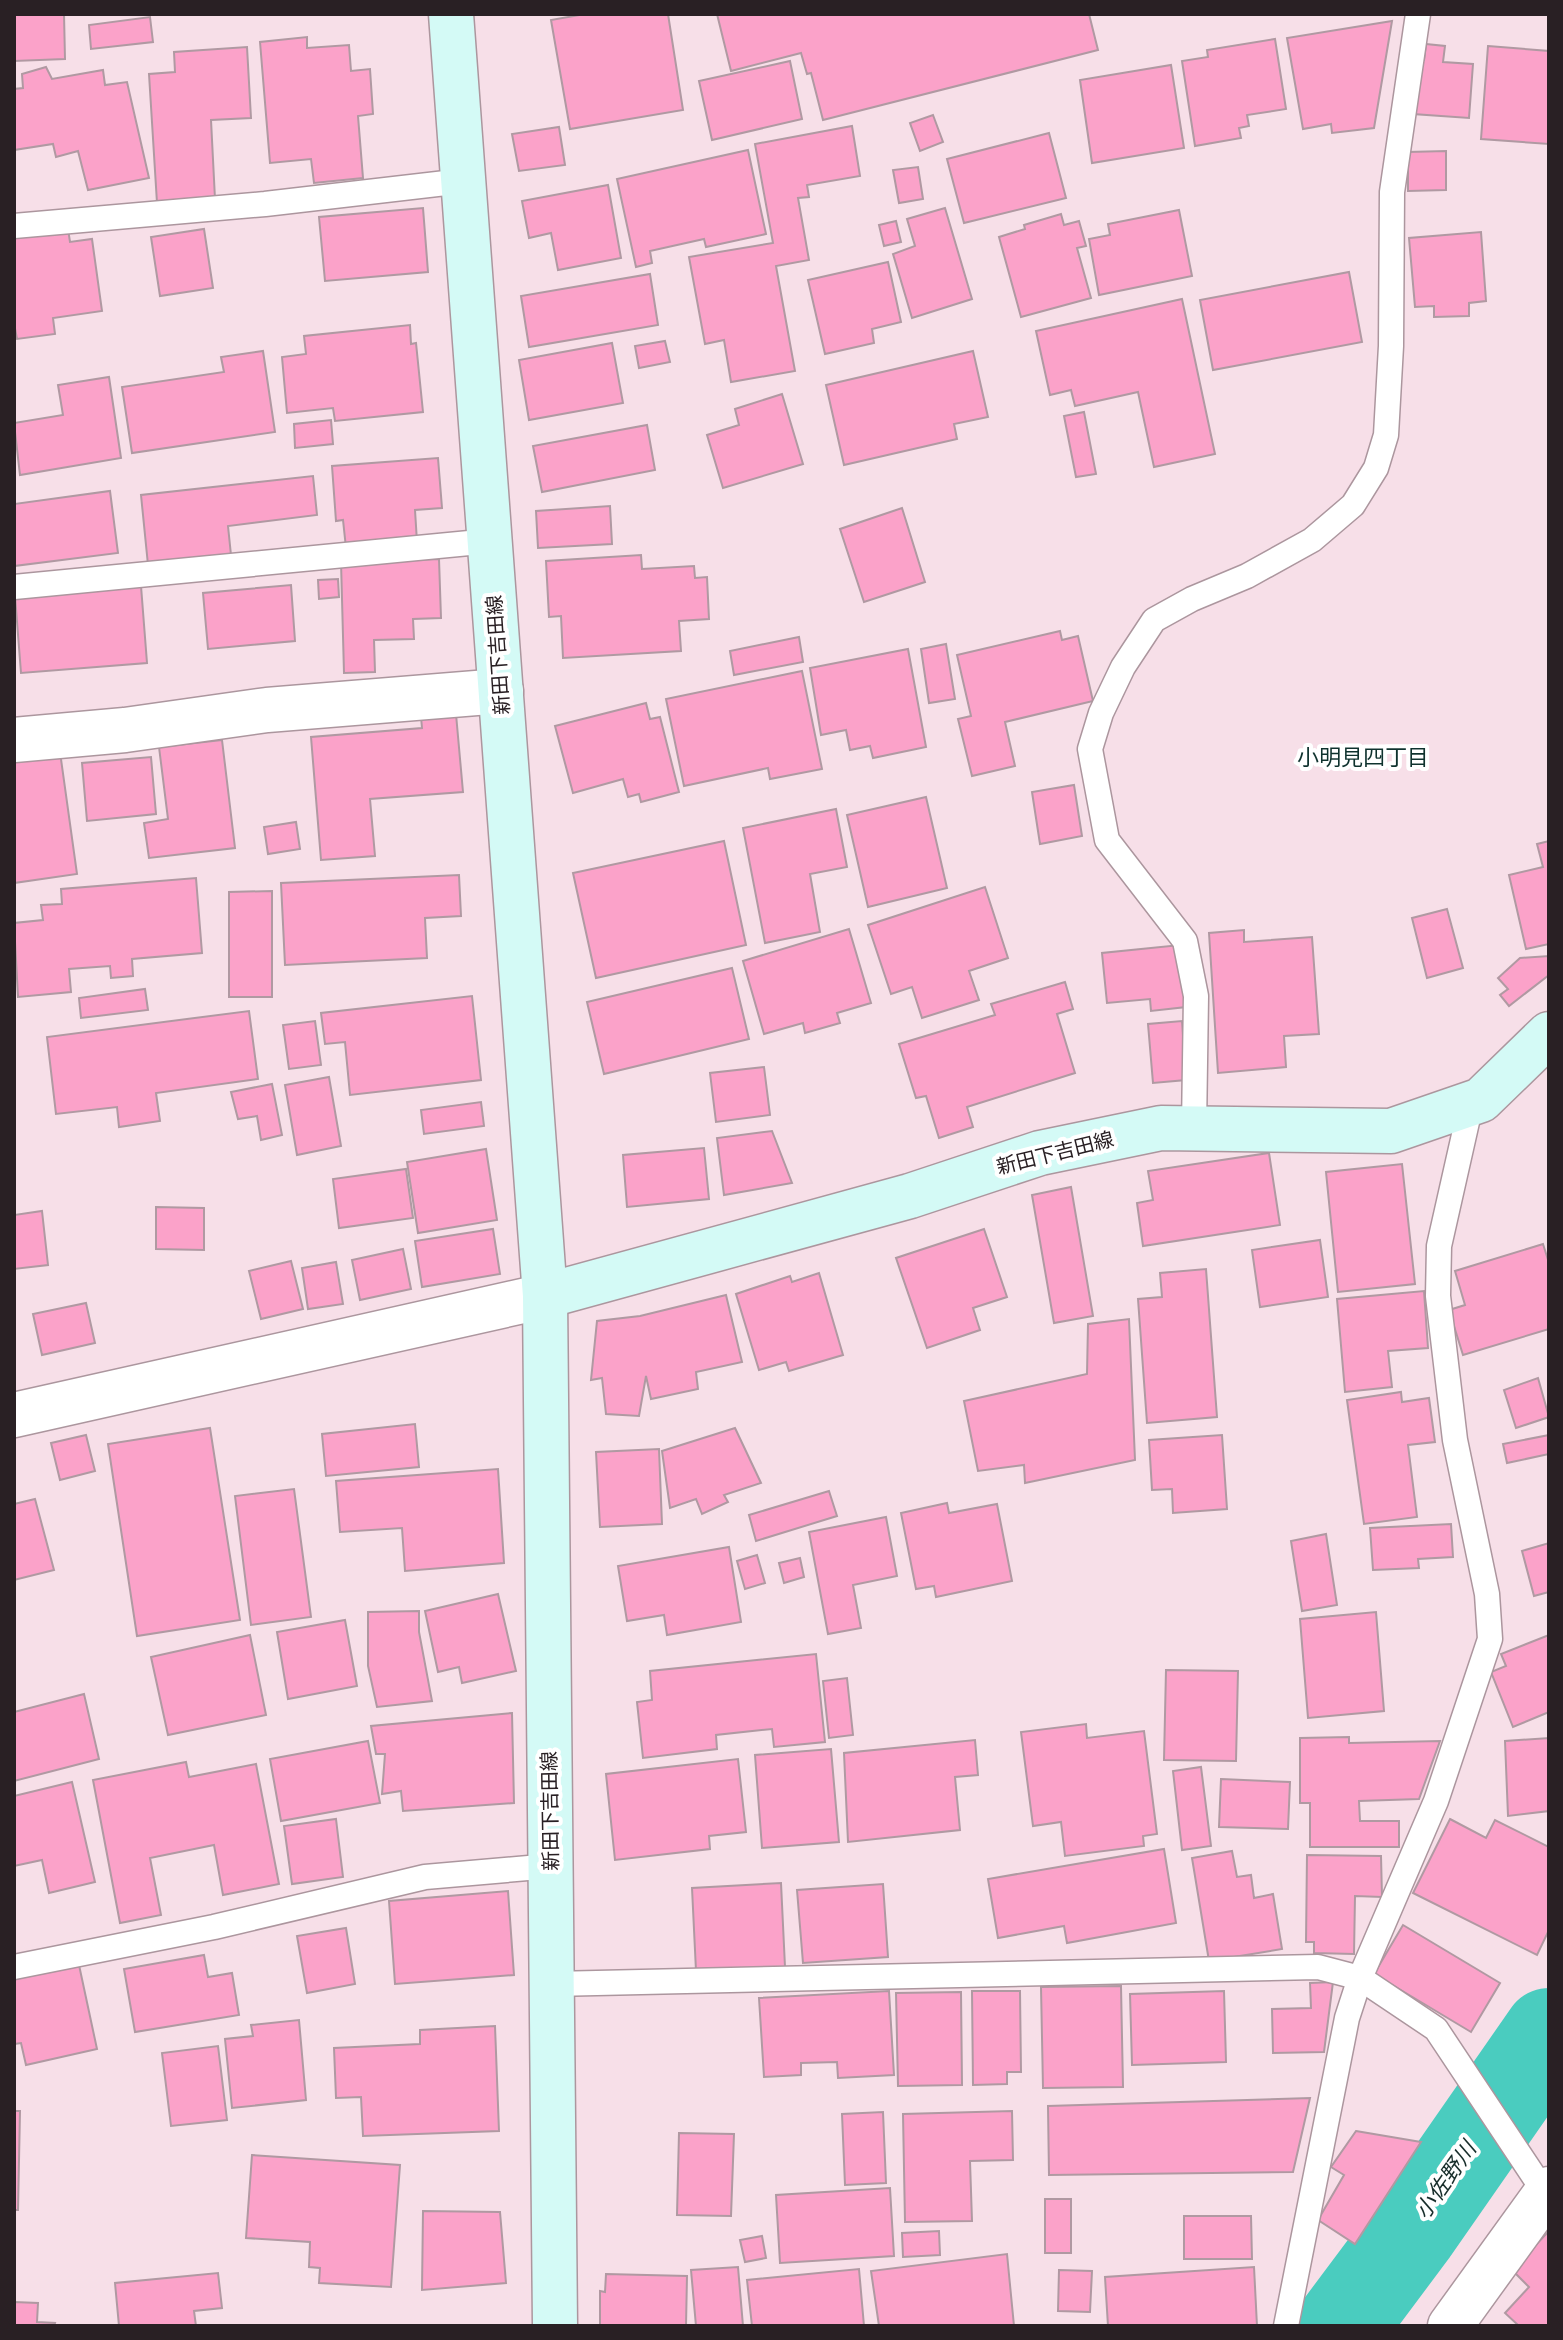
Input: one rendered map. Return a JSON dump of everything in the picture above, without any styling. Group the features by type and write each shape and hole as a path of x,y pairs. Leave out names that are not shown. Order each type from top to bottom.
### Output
{"main road":[{"name":"新田下吉田線","path":"451,14 545,1296 555,2326"},
{"name":"新田下吉田線","path":"545,1296 910,1196 1040,1153 1161,1128 1391,1131 1481,1100 1549,1034"}],"street":[{"path":"14,740 125,730 267,710 501,691"},
{"path":"14,1415 545,1296"},
{"path":"1450,2326 1548,2194"}],"lane":[{"path":"1194,1128 1196,996 1185,941 1107,840 1090,749 1101,713 1123,667 1154,620 1192,599 1247,576 1312,540 1353,505 1376,468 1386,435 1391,346 1392,192 1418,14"},
{"path":"14,226 265,204 463,181"},
{"path":"14,587 490,541"},
{"path":"1286,2326 1347,2018 1360,1978 1436,1801 1490,1639 1487,1594 1455,1440 1438,1296 1439,1246 1471,1104"},
{"path":"14,1967 214,1927 425,1877 551,1866"},
{"path":"552,1984 1318,1967 1360,1978 1436,2029 1548,2194"}],"building":[{"path":"14,14 64,14 65,59 14,61"},
{"path":"585,14 668,14 683,110 570,129 551,20"},
{"path":"717,14 1089,14 1098,50 823,120 811,73 807,74 801,53 731,71"},
{"path":"150,17 153,42 91,49 89,25"},
{"path":"1392,21 1374,128 1332,133 1331,124 1303,129 1287,38"},
{"path":"307,37 307,48 349,45 351,71 370,69 373,114 358,116 363,178 314,183 311,159 270,163 260,42"},
{"path":"1275,39 1286,109 1247,115 1249,126 1239,128 1241,138 1195,146 1182,61 1208,57 1207,50"},
{"path":"1426,44 1445,46 1443,62 1473,64 1469,118 1413,114 1417,60 1424,60"},
{"path":"1488,46 1549,51 1549,144 1481,139"},
{"path":"247,47 251,118 211,120 215,199 157,203 149,74 175,72 174,52"},
{"path":"790,61 802,119 712,140 699,81"},
{"path":"1171,65 1184,148 1092,163 1080,80"},
{"path":"46,67 52,79 103,70 105,85 127,82 149,178 88,190 78,151 56,157 53,144 14,150 14,89 23,88 22,74"},
{"path":"933,115 943,142 920,151 910,123"},
{"path":"852,126 860,176 807,185 809,197 798,198 809,260 776,266 795,371 731,382 724,340 705,344 689,257 773,243 755,144"},
{"path":"559,127 565,165 519,171 512,134"},
{"path":"1049,133 1066,198 964,223 947,159"},
{"path":"748,150 766,234 706,247 704,239 650,251 652,263 636,267 617,179"},
{"path":"1446,151 1446,190 1408,191 1408,152"},
{"path":"918,167 923,199 899,203 893,170"},
{"path":"608,185 621,258 558,270 551,233 529,238 522,201"},
{"path":"423,208 428,272 325,281 319,217"},
{"path":"945,208 972,299 912,318 893,254 915,246 907,219"},
{"path":"1179,210 1192,276 1099,295 1089,239 1110,235 1108,224"},
{"path":"1061,214 1064,225 1079,221 1086,246 1077,248 1091,298 1021,317 999,237 1025,229 1024,225"},
{"path":"896,221 901,242 884,246 879,225"},
{"path":"68,229 70,242 92,239 102,311 53,318 55,334 17,339 14,323 14,237"},
{"path":"204,229 213,288 160,296 151,237"},
{"path":"1481,232 1486,301 1469,303 1469,316 1434,317 1434,306 1415,307 1409,238"},
{"path":"888,262 901,322 872,329 874,343 825,354 808,280"},
{"path":"1349,272 1362,342 1213,370 1200,300"},
{"path":"650,274 658,325 529,347 521,296"},
{"path":"1182,299 1215,454 1154,467 1138,392 1075,406 1071,390 1050,395 1036,331"},
{"path":"410,325 411,344 416,343 423,412 335,421 333,408 287,413 282,357 306,354 304,336"},
{"path":"665,341 670,362 639,368 635,346"},
{"path":"612,343 623,403 529,420 519,360"},
{"path":"263,351 275,432 132,453 122,387 224,372 221,357"},
{"path":"973,351 988,417 954,424 957,439 844,465 826,385"},
{"path":"109,377 121,458 20,475 14,423 63,415 58,385"},
{"path":"782,394 803,464 723,488 707,435 739,425 735,409"},
{"path":"1084,412 1096,474 1076,477 1064,416"},
{"path":"331,420 333,444 295,448 294,424"},
{"path":"647,425 655,470 542,492 533,446"},
{"path":"438,458 442,508 415,510 417,542 346,548 343,520 336,521 332,466"},
{"path":"313,476 317,515 228,526 231,555 148,565 141,495"},
{"path":"110,491 118,553 14,566 14,504"},
{"path":"610,506 612,544 538,548 536,511"},
{"path":"902,508 925,582 864,602 840,529"},
{"path":"641,555 642,569 694,566 695,578 707,577 709,619 679,621 681,651 563,658 561,616 549,617 546,561"},
{"path":"439,559 441,618 413,619 414,639 374,640 375,672 344,673 341,562"},
{"path":"338,579 339,597 319,599 318,580"},
{"path":"291,585 295,641 208,649 203,593"},
{"path":"141,586 147,663 21,673 15,596"},
{"path":"1060,631 1062,640 1078,636 1093,701 1005,722 1015,766 972,776 958,719 971,716 957,655"},
{"path":"799,637 803,662 734,675 730,651"},
{"path":"946,644 955,699 929,703 921,649"},
{"path":"908,649 926,747 873,758 870,746 850,750 846,730 821,735 810,668"},
{"path":"802,671 822,769 770,779 768,768 684,786 666,699"},
{"path":"646,703 650,719 660,717 679,792 641,802 639,794 628,797 623,779 573,793 555,726"},
{"path":"456,714 463,792 370,799 375,856 321,860 311,737 422,728 421,717"},
{"path":"222,740 235,848 149,858 144,823 168,819 159,747"},
{"path":"60,752 77,874 14,883 14,759"},
{"path":"151,757 156,814 87,821 82,763"},
{"path":"1074,785 1082,836 1040,844 1032,792"},
{"path":"926,797 947,888 868,907 847,815"},
{"path":"836,809 847,867 810,874 820,932 765,943 743,828"},
{"path":"296,822 300,849 268,854 264,827"},
{"path":"724,841 746,945 596,978 573,873"},
{"path":"1549,841 1549,944 1526,949 1509,875 1543,867 1537,844"},
{"path":"459,875 461,916 425,918 427,958 285,965 281,883"},
{"path":"196,878 202,953 132,959 133,976 111,978 110,966 69,969 71,992 18,997 14,923 43,920 41,905 62,904 61,889"},
{"path":"985,887 1008,958 969,971 979,1000 922,1018 912,987 891,994 868,925"},
{"path":"272,891 272,997 229,997 229,892"},
{"path":"1447,909 1463,968 1427,978 1412,918"},
{"path":"849,929 871,1003 837,1013 840,1023 805,1033 803,1023 764,1034 743,961"},
{"path":"1244,930 1244,942 1312,937 1319,1034 1284,1036 1286,1067 1218,1073 1209,933"},
{"path":"1180,945 1186,1007 1151,1011 1150,999 1107,1003 1102,953"},
{"path":"1549,956 1549,975 1509,1006 1500,995 1508,989 1498,978 1520,958"},
{"path":"732,968 749,1039 604,1074 587,1002"},
{"path":"1065,982 1073,1009 1057,1014 1075,1073 967,1107 973,1127 939,1138 926,1096 916,1098 899,1044 995,1015 991,1004"},
{"path":"145,989 148,1010 81,1018 79,998"},
{"path":"472,996 481,1080 350,1095 345,1042 325,1044 321,1013"},
{"path":"249,1011 258,1079 156,1093 160,1121 119,1127 117,1107 56,1114 47,1037"},
{"path":"315,1021 321,1065 289,1069 283,1025"},
{"path":"1182,1021 1186,1080 1153,1083 1148,1024"},
{"path":"764,1067 770,1115 716,1122 710,1073"},
{"path":"329,1077 341,1146 297,1155 285,1085"},
{"path":"272,1084 282,1135 261,1140 257,1116 238,1119 231,1092"},
{"path":"481,1102 484,1126 424,1134 421,1110"},
{"path":"772,1131 792,1183 724,1195 717,1138"},
{"path":"704,1148 709,1199 627,1207 623,1155"},
{"path":"486,1149 497,1220 418,1233 407,1162"},
{"path":"1269,1153 1280,1225 1143,1246 1137,1203 1153,1200 1148,1171"},
{"path":"1402,1164 1415,1284 1338,1292 1326,1172"},
{"path":"406,1169 413,1218 339,1228 333,1179"},
{"path":"1071,1187 1093,1316 1054,1323 1032,1195"},
{"path":"156,1207 204,1208 204,1250 156,1249"},
{"path":"42,1211 48,1265 14,1269 14,1215"},
{"path":"493,1229 500,1274 422,1287 415,1241"},
{"path":"984,1229 1007,1297 973,1308 980,1330 927,1348 896,1258"},
{"path":"1320,1240 1328,1297 1260,1307 1252,1250"},
{"path":"1543,1244 1549,1263 1549,1329 1463,1355 1449,1310 1465,1305 1455,1271"},
{"path":"403,1249 411,1289 360,1300 352,1260"},
{"path":"291,1261 303,1309 261,1319 249,1271"},
{"path":"336,1262 343,1304 308,1309 302,1268"},
{"path":"1206,1269 1217,1417 1147,1423 1138,1299 1162,1297 1160,1273"},
{"path":"819,1273 843,1355 789,1371 786,1362 759,1370 736,1294 790,1276 792,1282"},
{"path":"1424,1291 1428,1348 1388,1351 1392,1387 1345,1392 1337,1299"},
{"path":"726,1295 742,1362 696,1372 698,1389 651,1399 646,1376 639,1416 606,1414 602,1378 591,1380 597,1321 640,1316"},
{"path":"86,1303 95,1343 42,1355 33,1314"},
{"path":"1129,1319 1135,1460 1025,1483 1024,1465 978,1471 964,1401 1087,1374 1088,1324"},
{"path":"1538,1378 1549,1417 1516,1428 1504,1390"},
{"path":"1401,1392 1402,1402 1429,1398 1435,1442 1408,1445 1417,1517 1364,1524 1347,1400"},
{"path":"415,1424 419,1467 326,1476 322,1434"},
{"path":"210,1428 240,1620 137,1636 108,1444"},
{"path":"735,1428 761,1483 724,1495 728,1502 702,1514 696,1499 670,1508 662,1451"},
{"path":"86,1435 95,1471 60,1480 51,1443"},
{"path":"1222,1435 1227,1509 1173,1513 1172,1489 1152,1490 1149,1440"},
{"path":"1549,1435 1549,1454 1507,1463 1503,1444"},
{"path":"659,1449 662,1524 600,1527 596,1452"},
{"path":"498,1469 504,1563 405,1571 402,1528 340,1532 336,1481"},
{"path":"294,1489 311,1617 251,1625 235,1496"},
{"path":"829,1491 837,1516 756,1541 749,1515"},
{"path":"35,1499 54,1570 14,1580 14,1504"},
{"path":"947,1503 949,1513 997,1504 1012,1581 936,1597 934,1586 916,1589 901,1513"},
{"path":"886,1517 897,1576 853,1585 861,1628 828,1634 809,1532"},
{"path":"1451,1524 1453,1557 1418,1559 1419,1568 1373,1570 1370,1528"},
{"path":"1326,1534 1337,1605 1302,1611 1291,1541"},
{"path":"1549,1543 1549,1592 1534,1596 1522,1551"},
{"path":"729,1547 741,1622 667,1635 664,1615 627,1621 618,1566"},
{"path":"757,1555 765,1583 745,1589 737,1561"},
{"path":"800,1558 804,1577 784,1583 779,1563"},
{"path":"498,1594 516,1671 462,1683 459,1667 438,1672 425,1611"},
{"path":"419,1611 419,1632 432,1701 377,1707 368,1666 368,1612"},
{"path":"1376,1612 1384,1711 1308,1718 1300,1619"},
{"path":"345,1620 357,1686 288,1699 277,1632"},
{"path":"250,1635 266,1715 168,1735 151,1657"},
{"path":"1549,1635 1549,1712 1513,1727 1491,1672 1506,1666 1501,1654"},
{"path":"816,1654 825,1742 774,1747 772,1729 716,1735 717,1749 643,1758 637,1702 652,1700 650,1671"},
{"path":"1166,1670 1238,1671 1236,1761 1164,1760"},
{"path":"847,1678 853,1735 829,1738 823,1681"},
{"path":"84,1694 99,1759 14,1781 14,1712"},
{"path":"512,1713 514,1803 403,1811 401,1791 382,1794 385,1754 376,1754 371,1726"},
{"path":"1086,1724 1087,1738 1144,1731 1157,1834 1143,1836 1144,1846 1065,1856 1061,1822 1033,1826 1021,1732"},
{"path":"1349,1737 1349,1743 1440,1741 1419,1799 1359,1801 1360,1821 1399,1821 1399,1847 1310,1847 1310,1803 1300,1803 1300,1738"},
{"path":"1549,1738 1549,1811 1508,1816 1505,1741"},
{"path":"975,1740 978,1775 955,1777 960,1830 848,1842 844,1753"},
{"path":"368,1741 380,1803 281,1821 270,1759"},
{"path":"831,1749 839,1842 762,1848 755,1755"},
{"path":"738,1759 746,1832 709,1836 710,1849 615,1860 606,1774"},
{"path":"186,1762 189,1777 256,1764 279,1884 223,1895 214,1845 150,1858 161,1915 120,1923 93,1780"},
{"path":"1201,1767 1211,1846 1182,1850 1173,1771"},
{"path":"1221,1779 1290,1782 1288,1829 1219,1827"},
{"path":"72,1782 95,1882 49,1893 42,1860 14,1866 14,1796"},
{"path":"336,1819 343,1877 292,1884 284,1826"},
{"path":"1450,1819 1486,1838 1495,1820 1549,1847 1549,1930 1537,1955 1413,1893"},
{"path":"1164,1849 1176,1923 1067,1943 1064,1926 998,1938 988,1879"},
{"path":"1232,1851 1237,1877 1251,1875 1254,1898 1273,1894 1282,1949 1209,1961 1192,1858"},
{"path":"1307,1855 1381,1856 1382,1897 1355,1896 1354,1954 1314,1953 1314,1942 1306,1942"},
{"path":"781,1883 785,1967 696,1971 692,1888"},
{"path":"883,1884 888,1957 803,1963 797,1890"},
{"path":"508,1891 514,1975 395,1984 389,1901"},
{"path":"1403,1925 1500,1983 1471,2032 1374,1974"},
{"path":"346,1928 355,1984 307,1993 297,1936"},
{"path":"204,1955 208,1977 232,1973 239,2015 135,2032 124,1969"},
{"path":"79,1965 97,2049 26,2065 21,2043 14,2044 14,1979"},
{"path":"1333,1982 1324,2052 1273,2053 1272,2009 1311,2008 1310,1983"},
{"path":"1121,1986 1123,2087 1043,2088 1041,1987"},
{"path":"889,1991 894,2075 838,2078 837,2062 801,2063 801,2075 764,2077 759,1998"},
{"path":"972,1991 1020,1991 1021,2072 1007,2072 1007,2084 973,2085"},
{"path":"1224,1991 1226,2062 1132,2065 1130,1994"},
{"path":"961,1992 962,2085 898,2086 896,1993"},
{"path":"299,2020 306,2100 232,2108 225,2039 253,2036 251,2025"},
{"path":"495,2026 499,2131 363,2136 361,2097 336,2098 334,2048 420,2044 420,2030"},
{"path":"218,2046 227,2120 171,2126 162,2053"},
{"path":"1310,2098 1293,2172 1049,2175 1048,2106"},
{"path":"14,2111 20,2111 18,2210 14,2210"},
{"path":"1012,2111 1013,2160 970,2161 972,2221 905,2222 903,2114"},
{"path":"883,2112 886,2183 845,2185 842,2114"},
{"path":"1356,2131 1421,2142 1355,2244 1318,2220 1344,2175 1331,2167"},
{"path":"679,2133 734,2134 731,2216 677,2215"},
{"path":"252,2155 400,2165 391,2287 319,2283 320,2268 309,2267 310,2242 246,2238"},
{"path":"890,2188 894,2256 780,2263 776,2195"},
{"path":"1045,2199 1071,2199 1071,2253 1045,2253"},
{"path":"423,2211 500,2212 506,2283 422,2290"},
{"path":"1184,2216 1251,2216 1252,2259 1184,2259"},
{"path":"939,2231 940,2255 903,2257 902,2233"},
{"path":"1549,2231 1549,2326 1519,2326 1505,2313 1529,2287 1512,2270"},
{"path":"762,2236 766,2258 745,2262 740,2240"},
{"path":"1007,2254 1014,2326 879,2326 871,2271"},
{"path":"738,2267 743,2326 696,2326 691,2270"},
{"path":"1254,2267 1257,2326 1108,2326 1105,2277"},
{"path":"859,2269 864,2326 752,2326 747,2280"},
{"path":"1059,2270 1092,2271 1090,2312 1058,2311"},
{"path":"218,2273 222,2308 194,2311 196,2326 119,2326 115,2283"},
{"path":"606,2274 687,2276 686,2326 600,2326 600,2291 605,2292"},
{"path":"14,2302 38,2303 37,2322 55,2323 54,2326 14,2326"}],"waterway":[{"name":"小佐野川","path":"1341,2326 1412,2231 1549,2034"}],"district":[{"name":"小明見四丁目","path":"1363,757"}]}
